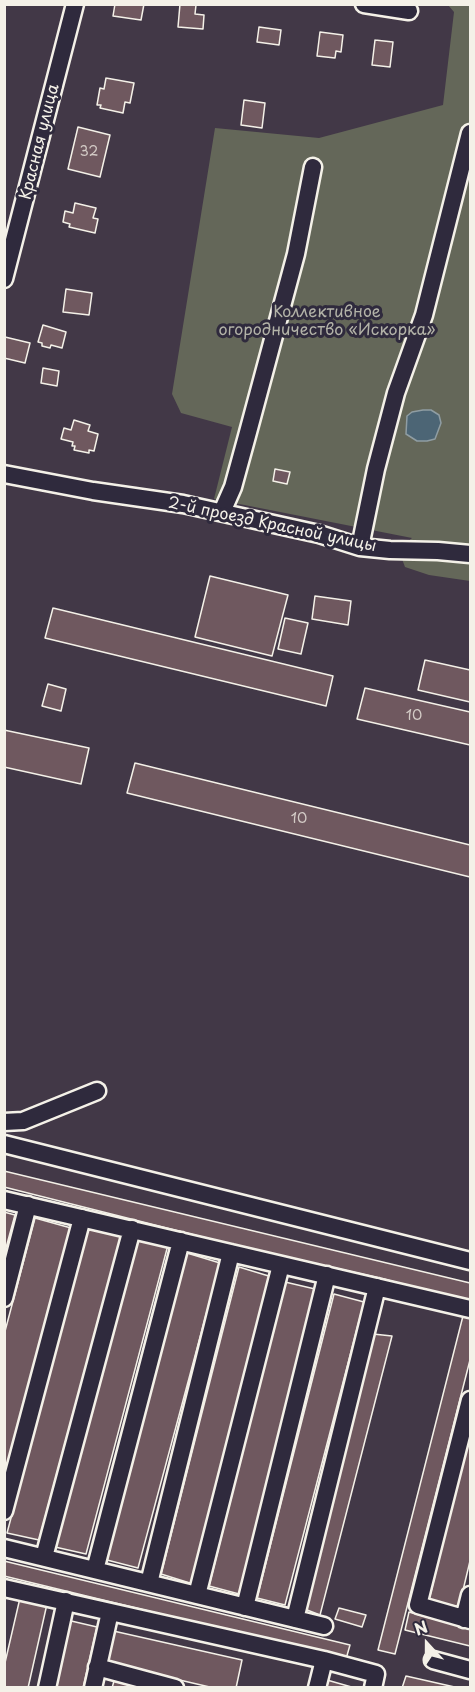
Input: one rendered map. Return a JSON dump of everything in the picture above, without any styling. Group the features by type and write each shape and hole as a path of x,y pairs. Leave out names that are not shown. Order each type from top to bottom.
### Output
{"street":[{"name":"Красная улица","path":"4,279 75,4"},
{"path":"364,4 409,11"},
{"path":"360,547 376,469 396,393 424,315 471,133"},
{"path":"222,512 233,487 296,254 312,167"},
{"name":"2-й проезд Красной улицы","path":"4,474 93,491 183,504 319,534 360,547 471,554"},
{"path":"4,1122 23,1121 97,1091"},
{"path":"4,1144 471,1261"},
{"path":"4,1200 471,1309"},
{"path":"4,1298 28,1205"},
{"path":"4,1511 82,1218"},
{"path":"44,1557 132,1229"},
{"path":"95,1570 181,1241"},
{"path":"149,1583 231,1253"},
{"path":"197,1595 281,1265"},
{"path":"245,1607 327,1275"},
{"path":"295,1619 378,1287"},
{"path":"471,1400 418,1605 468,1620 471,1595"},
{"path":"4,1548 324,1626"},
{"path":"5,1594 66,1601 324,1660 376,1674 373,1688"},
{"path":"46,1688 66,1601"},
{"path":"93,1688 110,1612"},
{"path":"317,1688 324,1660"},
{"path":"433,1660 471,1670"},
{"path":"97,1667 154,1685 175,1688"}],"green space":[{"name":"Коллективное огородничество «Искорка»","path":"448,5 470,5 470,581 429,575 405,567 402,559 405,544 412,538 214,499 232,427 181,413 172,394 215,128 319,138 443,105 454,12"}],"water":[{"path":"431,410 439,415 441,423 435,439 417,441 406,434 407,416 412,412"}],"building":[{"path":"115,4 144,4 141,20 113,16"},
{"path":"180,4 196,5 195,14 204,15 203,29 178,27"},
{"path":"259,27 281,30 279,45 257,42"},
{"path":"320,32 343,35 341,52 336,51 335,58 317,56"},
{"path":"375,40 393,42 390,67 372,65"},
{"path":"106,78 134,83 130,103 125,102 123,113 100,108 101,105 97,105 100,88 104,89"},
{"path":"244,100 265,103 262,128 241,125"},
{"path":"78,127 110,135 100,177 68,169"},
{"path":"75,203 96,208 93,218 98,219 95,233 69,227 70,224 63,222 65,211 73,213"},
{"path":"66,289 92,293 89,315 63,312"},
{"path":"43,325 66,332 62,348 51,345 50,348 42,346 42,343 38,342"},
{"path":"5,337 30,343 25,363 4,358"},
{"path":"43,368 59,371 57,386 41,383"},
{"path":"74,420 90,425 88,431 98,434 94,451 89,450 89,453 74,450 73,442 61,439 64,428 71,430"},
{"path":"275,469 290,472 287,484 273,481"},
{"path":"210,576 288,595 272,656 195,637"},
{"path":"315,596 351,601 348,625 312,619"},
{"path":"53,608 333,676 326,706 45,638"},
{"path":"285,618 308,623 301,654 278,649"},
{"path":"425,660 470,670 470,702 418,690"},
{"path":"48,684 66,689 61,711 42,706"},
{"path":"365,688 470,712 470,745 357,719"},
{"path":"4,730 89,748 81,784 4,767"},
{"path":"135,763 470,845 470,877 127,793"},
{"path":"4,1171 470,1283 470,1303 384,1279 254,1250 4,1187"},
{"path":"4,1212 15,1215 4,1255"},
{"path":"35,1218 71,1228 4,1477 4,1335"},
{"path":"88,1229 121,1236 39,1540 7,1533"},
{"path":"139,1238 168,1245 86,1554 55,1547"},
{"path":"187,1253 220,1263 138,1568 107,1560"},
{"path":"239,1267 272,1277 193,1584 161,1574"},
{"path":"285,1282 315,1289 239,1594 209,1586"},
{"path":"334,1294 364,1302 285,1605 257,1598"},
{"path":"464,1312 470,1314 470,1360 395,1654 378,1650"},
{"path":"373,1334 392,1336 320,1615 302,1608"},
{"path":"470,1430 470,1561 459,1607 429,1600"},
{"path":"4,1561 350,1645 346,1659 4,1576"},
{"path":"20,1598 47,1604 28,1688 4,1688 4,1667"},
{"path":"339,1608 366,1615 362,1627 335,1619"},
{"path":"409,1612 470,1629 470,1646 405,1630"},
{"path":"67,1620 97,1627 83,1688 51,1688"},
{"path":"109,1630 242,1660 236,1688 214,1688 102,1662"},
{"path":"406,1676 459,1688 402,1688"},
{"path":"327,1680 355,1688 325,1688"},
{"path":"114,1681 140,1688 112,1688"}]}
